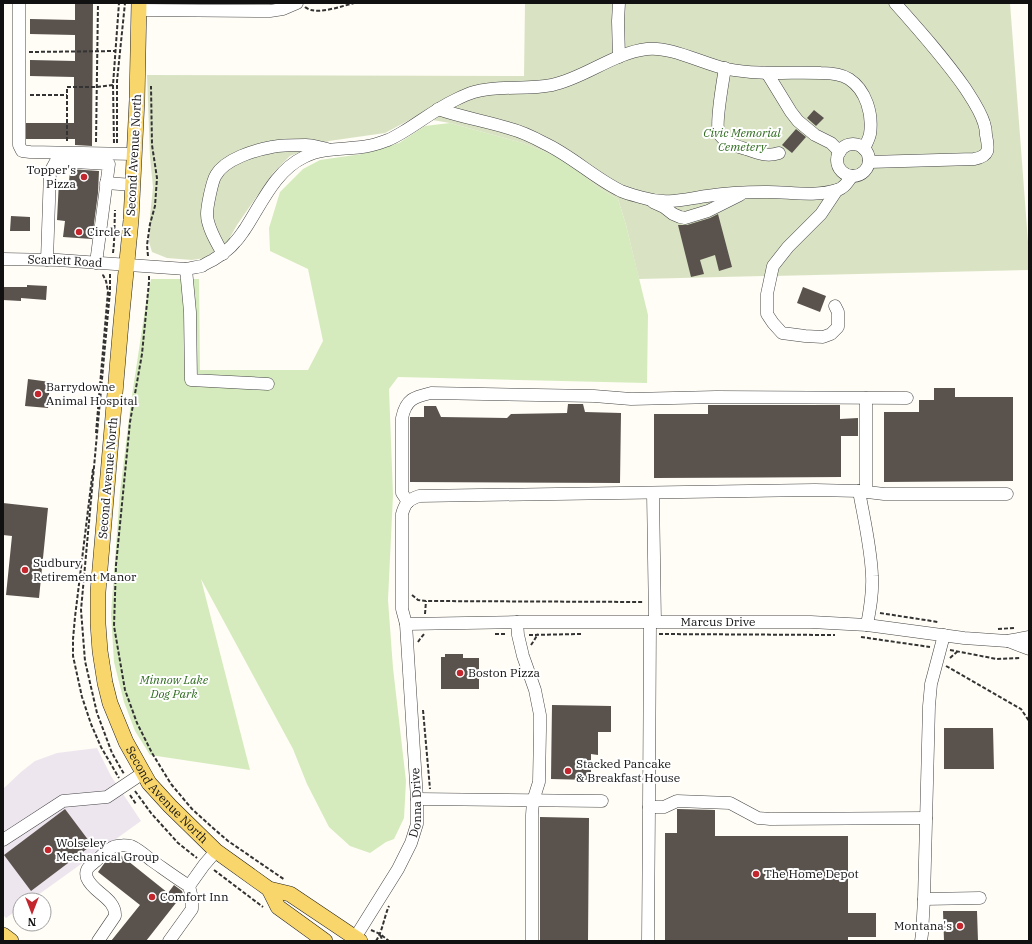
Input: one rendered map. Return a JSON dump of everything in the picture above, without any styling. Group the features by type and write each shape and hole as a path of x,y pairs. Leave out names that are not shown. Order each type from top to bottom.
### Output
{"main road":[{"name":"Second Avenue North","path":"139,7 137,100 131,220 98,592 98,624 105,683 110,703 126,742 149,782 170,806 216,851 269,889 290,894 356,940"},
{"name":"Second Avenue North","path":"269,889 278,907 325,941"},
{"path":"3,935 11,941"}],"street":[{"path":"19,3 19,145 22,151 134,154"},
{"path":"619,57 618,21 620,3"},
{"path":"869,162 974,159 982,158 986,155 988,148 988,140 984,122 975,104 954,72 895,3"},
{"path":"139,7 270,11 301,5"},
{"path":"223,254 214,238 207,215 211,191 216,175 227,163 246,154 274,146 307,145 329,149 348,149 370,146 391,139 438,109 473,92 535,88 553,85 574,78 619,57 647,49 670,51 725,68 746,72 833,74 848,78 859,88 867,103 871,122 870,136 864,149"},
{"path":"725,68 718,119 719,132 724,139 732,145 762,155 773,155 779,153"},
{"path":"767,73 798,121 815,135 831,143 840,152"},
{"path":"438,109 455,115 510,128 527,135 558,150 604,181 622,191 664,207 680,217 685,218 708,211 743,193"},
{"path":"858,145 864,149 868,155 869,162 864,173 857,176 852,176 844,173 839,167 837,160 840,152 844,148 858,145"},
{"name":"Scarlett Road","path":"3,259 47,260 103,266 127,265 186,269 203,265 223,254 236,242 269,189 289,166 305,157 329,149"},
{"path":"47,260 50,172 56,161 109,164 106,183 103,266"},
{"path":"646,199 676,202 707,196 743,193 821,193 837,190 845,186 852,176"},
{"path":"106,183 133,184"},
{"path":"835,306 838,312 838,327 831,334 823,337 782,333 767,314 767,294 773,266 788,247 821,214 837,190"},
{"path":"186,269 190,312 191,380 268,384"},
{"path":"907,398 631,398 594,396 431,394 416,397 404,408 402,418 402,493 408,502 419,496 815,490 863,491 884,494 1007,494"},
{"path":"866,398 863,491 872,588 867,625"},
{"path":"648,941 653,493"},
{"name":"Donna Drive","path":"356,940 398,868 411,843 417,824 417,799 406,624 402,609 402,514 404,506 408,502"},
{"path":"517,622 518,635 523,656 540,715 539,782 533,801 532,941"},
{"name":"Marcus Drive","path":"406,624 517,622 652,626 811,622 943,629 964,638 1006,641 1029,637"},
{"path":"921,941 924,899 930,698 931,684 943,629"},
{"path":"1006,641 1028,653"},
{"path":"3,840 63,800 107,797 143,773"},
{"path":"417,799 602,801"},
{"path":"649,807 664,807 677,801 730,803 758,818 770,819 926,818"},
{"path":"98,941 115,916 115,911 113,906 106,898 92,886 86,874 87,868 112,847 124,845 130,846 140,852 189,886 192,898 192,909 169,941"},
{"path":"189,886 216,851"},
{"path":"924,899 980,898"}],"path":[{"path":"96,154 98,3"},
{"path":"116,154 113,85 119,3"},
{"path":"116,154 117,81 125,3"},
{"path":"301,5 311,10 320,10 342,7 354,3"},
{"path":"19,52 116,51"},
{"path":"151,82 152,145 158,178 155,206 150,224 147,245 150,282 143,346 130,422 116,565 114,626 125,690 137,723 152,753 171,784 192,809 228,841 285,880"},
{"path":"67,153 67,87 96,87 113,85"},
{"path":"19,95 67,95"},
{"path":"115,206 114,243 103,266 110,280 110,291 81,610 84,661 97,713 112,753 129,782 151,814 178,843 269,910"},
{"path":"410,591 418,600 426,601 646,602"},
{"path":"869,611 920,619 943,629"},
{"path":"652,626 759,636 838,635"},
{"path":"997,629 1014,628"},
{"path":"494,634 583,634"},
{"path":"860,637 940,648 997,658 1028,653"},
{"path":"945,665 1021,709 1029,720"},
{"path":"380,934 383,941"}],"shaded area":[{"path":"97,748 111,776 141,821 42,892 12,892 12,914 6,918 3,915 3,789 35,761 57,753"}],"green space":[{"name":"Civic Memorial Cemetery","path":"525,3 1010,3 1029,270 639,279 618,199 599,188 582,174 555,156 523,143 450,123 415,117 385,133 329,141 290,156 273,173 237,225 228,241 205,258 192,260 167,258 152,252 149,242 153,187 150,157 147,75 524,76"},
{"name":"Minnow Lake Dog Park","path":"450,123 523,143 555,156 582,174 599,188 618,199 626,225 648,315 647,383 398,377 389,389 393,495 388,600 393,668 406,781 404,818 394,839 386,842 370,853 350,846 329,827 307,784 293,749 201,579 250,770 150,755 135,731 124,702 114,662 111,614 120,492 131,402 151,279 199,279 200,370 308,370 323,341 308,269 270,251 269,228 280,192 303,169 320,160 362,154 399,143 425,126"}],"building":[{"path":"75,3 93,3 92,146 75,145 75,139 26,139 26,123 74,123 74,77 30,76 30,60 75,61 75,35 30,34 30,19 75,20"},
{"path":"814,110 824,118 816,126 807,118"},
{"path":"796,129 806,137 792,153 782,145"},
{"path":"70,169 99,171 98,193 92,239 63,237 65,221 57,220 59,181 69,182"},
{"path":"718,214 732,267 719,271 715,255 700,260 704,274 691,277 678,225 687,225"},
{"path":"11,216 30,217 30,231 10,231"},
{"path":"27,285 47,286 46,300 21,298 21,301 3,300 3,287 27,287"},
{"path":"803,287 826,296 820,312 797,303"},
{"name":"Barrydowne Animal Hospital","path":"28,379 50,382 48,408 25,406"},
{"path":"934,388 955,388 955,397 1013,397 1013,481 884,482 884,412 919,412 919,400 934,400"},
{"path":"568,404 583,404 585,412 621,413 620,483 410,482 410,417 424,417 424,406 436,406 441,417 507,418 511,414 567,413"},
{"path":"708,405 840,405 840,419 858,418 858,436 841,436 841,477 654,478 654,414 708,414"},
{"name":"Sudbury Retirement Manor","path":"3,503 48,508 39,598 6,595 12,536 3,535"},
{"name":"Boston Pizza","path":"445,654 463,654 463,658 479,658 479,689 441,689 441,657 445,657"},
{"path":"552,705 611,706 611,732 598,732 598,755 591,754 591,780 551,779"},
{"path":"944,728 993,728 994,769 944,769"},
{"name":"Wolseley Mechanical Group","path":"65,809 92,845 31,891 4,855"},
{"name":"The Home Depot","path":"677,809 715,810 715,836 848,836 848,913 876,913 876,937 848,937 848,941 665,941 665,833 677,833"},
{"path":"540,817 589,818 588,941 540,941"},
{"name":"Comfort Inn","path":"118,853 168,893 174,885 182,891 183,894 146,941 111,941 140,905 98,872 106,861"},
{"name":"Montana's","path":"943,911 977,911 978,941 944,941"}],"place":[{"name":"Topper's Pizza","path":"84,177"},
{"name":"Circle K","path":"79,232"},
{"name":"Barrydowne Animal Hospital","path":"38,394"},
{"name":"Sudbury Retirement Manor","path":"25,570"},
{"name":"Boston Pizza","path":"460,673"},
{"name":"Stacked Pancake & Breakfast House","path":"568,771"},
{"name":"Wolseley Mechanical Group","path":"48,850"},
{"name":"The Home Depot","path":"756,874"},
{"name":"Comfort Inn","path":"152,897"},
{"name":"Montana's","path":"960,926"}]}
